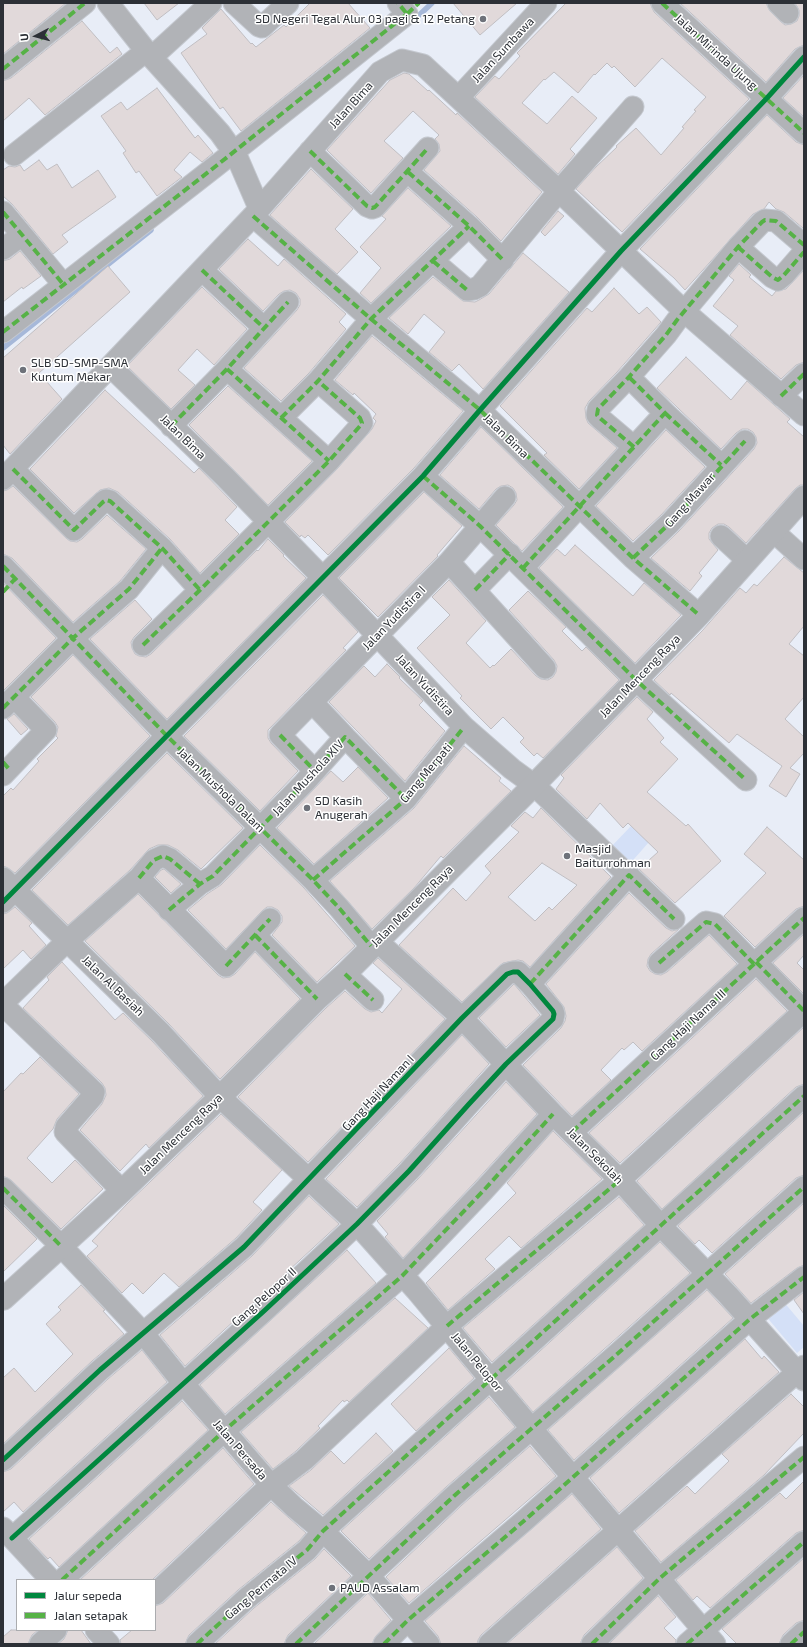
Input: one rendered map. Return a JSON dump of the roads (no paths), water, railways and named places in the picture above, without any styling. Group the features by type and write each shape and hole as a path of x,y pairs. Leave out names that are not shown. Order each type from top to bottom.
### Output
{"street":[{"path":"3,69 85,3"},
{"name":"Jalan Bima","path":"108,3 149,54 220,133 238,160 256,212 371,319 480,410 633,558 699,615"},
{"path":"14,155 149,54 211,3"},
{"path":"234,3 262,27 288,3"},
{"name":"Jalan Sumbawa","path":"459,97 546,3"},
{"name":"Jalan Mirinda Ujung","path":"664,4 804,133"},
{"path":"3,332 63,284 238,160 392,43 408,7"},
{"path":"392,43 423,66 459,97 560,191 685,312 804,415"},
{"name":"Jalan Bima","path":"8,474 111,367 256,212 380,72 392,43"},
{"path":"7,890 167,736 423,476 621,251 767,98 804,57"},
{"path":"433,261 467,290 480,286 560,191 633,108"},
{"path":"310,151 369,207 375,207 428,148"},
{"path":"408,172 469,226 502,260"},
{"path":"3,212 63,284"},
{"path":"634,447 600,420 596,412 598,409 629,378 738,247 762,222 769,219 776,221 804,245"},
{"path":"281,418 318,381 371,319 469,226"},
{"path":"3,249 22,235"},
{"path":"738,247 778,280 804,252"},
{"path":"202,270 264,328"},
{"path":"171,426 227,369 288,302"},
{"name":"Jalan Bima","path":"111,367 269,522 322,577"},
{"path":"227,369 329,461"},
{"path":"781,396 804,374"},
{"path":"629,378 721,465"},
{"path":"143,645 269,522 329,461 362,423 360,418 318,381"},
{"path":"475,590 516,561 579,506 665,413"},
{"name":"Gang Mawar","path":"633,558 670,523 745,440"},
{"path":"8,474 74,530 103,502 109,500 162,548 200,590"},
{"path":"423,476 480,526 636,680 746,780"},
{"name":"Jalan Yudistira I","path":"315,771 280,735 449,562 504,497"},
{"name":"Jalan Menceng Raya","path":"3,1298 54,1239 122,1190 220,1097 534,785 699,615 804,497"},
{"path":"773,531 804,559"},
{"path":"721,536 747,560"},
{"path":"5,769 46,730 8,702 73,638 128,588 162,548"},
{"path":"449,562 545,668"},
{"name":"Jalan Yudistira","path":"322,577 464,727 512,770 534,785 674,919"},
{"name":"Jalan Mushola Dalam","path":"7,579 73,638 167,736 314,880 374,944"},
{"path":"312,702 345,737"},
{"name":"Gang Merpati","path":"314,880 406,799 464,727"},
{"name":"Jalan Mushola XIV","path":"169,910 200,884 213,876 315,771 345,737 406,799"},
{"path":"122,1190 65,1132 66,1127 93,1096 94,1092 3,1004 67,941 139,878 154,860 163,856 170,859 200,884"},
{"path":"530,984 629,875"},
{"path":"139,878 226,966 270,919"},
{"name":"Jalan Al Basiah","path":"7,890 67,941 161,1033 220,1097"},
{"name":"Gang Haji Nama III","path":"572,1132 804,918"},
{"path":"156,1593 271,1485 304,1460 447,1326 620,1180 804,1011 715,924 706,922 659,963"},
{"path":"255,935 317,999"},
{"name":"Jalan Sekolah","path":"374,944 462,1018 553,1114 620,1180 661,1226 802,1372"},
{"name":"Gang Haji Naman I","path":"3,1460 100,1370 244,1247 462,1018 509,972 518,972 553,1011 554,1017 506,1064"},
{"path":"345,974 373,1000"},
{"name":"Gang Pelopor II","path":"8,1533 183,1383 357,1224 409,1171 506,1064"},
{"name":"Gang Permata IV","path":"197,1644 246,1599 307,1550 323,1531 804,1096"},
{"name":"Jalan Pelopor","path":"220,1097 357,1224 447,1326 531,1428 709,1637"},
{"path":"63,1579 224,1431 402,1276 484,1190 553,1114"},
{"path":"296,1644 454,1496 615,1356 804,1187"},
{"name":"Jalan Persada","path":"3,1188 54,1239 143,1333 183,1383 271,1485 294,1507 323,1531 369,1576 430,1644"},
{"path":"384,1644 408,1620 525,1520 572,1476 750,1319 804,1277"},
{"path":"489,1644 618,1530 802,1372"},
{"path":"592,1644 660,1578 804,1458"},
{"path":"8,1533 50,1579"},
{"path":"687,1644 709,1637 804,1542"},
{"path":"40,1644 55,1631"},
{"path":"790,1644 804,1632"}],"waterway":[{"path":"413,21 432,3"},
{"path":"3,348 151,230"}],"place":[{"name":"SD Negeri Tegal Alur 03 pagi & 12 Petang","path":"483,19"},
{"name":"SLB SD-SMP-SMA Kuntum Mekar","path":"23,370"},
{"name":"SD Kasih Anugerah","path":"307,808"},
{"name":"Masjid Baiturrohman","path":"567,856"},
{"name":"PAUD Assalam","path":"332,1588"}]}
